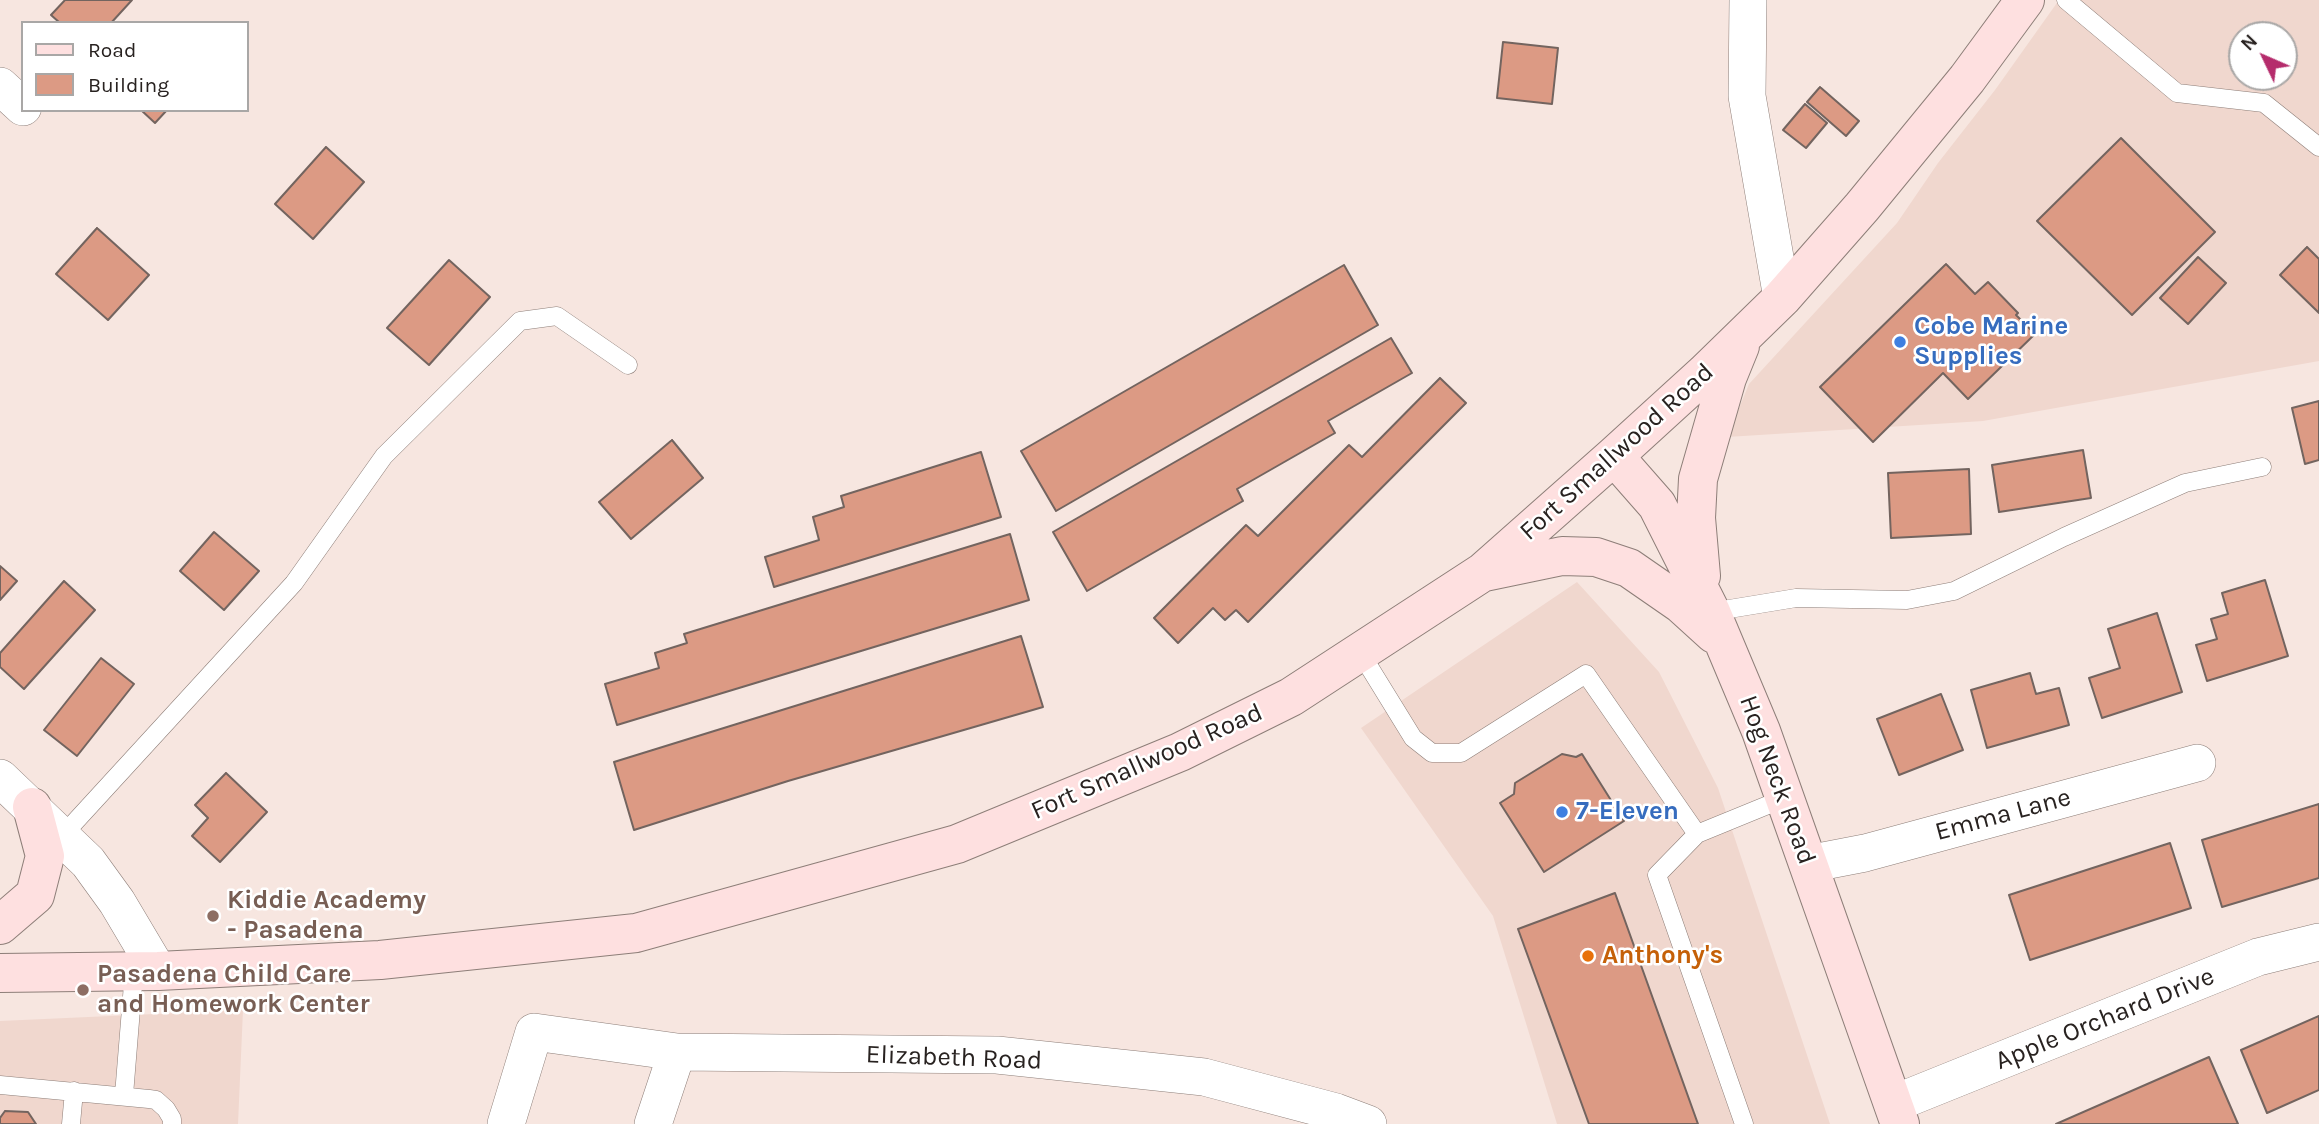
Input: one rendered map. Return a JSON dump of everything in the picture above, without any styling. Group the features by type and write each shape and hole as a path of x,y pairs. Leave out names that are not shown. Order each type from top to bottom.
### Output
{"main road":[{"name":"Fort Smallwood Road","path":"0,973 146,972 380,960 636,933 957,844 1180,752 1291,697 1483,572 1614,456 1782,298 1862,207 1967,79 2025,0"},
{"path":"1713,617 1696,518 1698,479 1727,378 1744,335"},
{"name":"Hog Neck Road","path":"1614,456 1657,505 1713,617 1761,731 1896,1114"},
{"path":"1483,572 1562,556 1596,557 1629,568 1681,604 1713,617"},
{"path":"0,925 35,895 45,856 32,807"}],"street":[{"path":"1748,0 1747,96 1782,298"},
{"path":"0,86 21,105"},
{"name":"Emma Lane","path":"1808,864 1865,853 2197,763"},
{"path":"0,778 88,862 117,902 146,972"},
{"name":"Apple Orchard Drive","path":"1896,1114 2258,957 2319,942"},
{"name":"Elizabeth Road","path":"506,1124 534,1032 677,1052 1011,1057 1204,1077 1336,1112 1368,1124"},
{"path":"653,1124 677,1052"}],"lane":[{"path":"2066,0 2177,93 2264,103 2319,147"},
{"path":"62,836 294,583 384,456 520,321 557,316 628,365"},
{"path":"1713,617 1796,598 1907,600 1954,592 2064,537 2185,483 2262,467"},
{"path":"1360,652 1413,738 1432,753 1461,753 1586,674 1698,834"},
{"path":"1744,1124 1657,875 1698,834 1785,798"},
{"path":"124,1095 146,972"},
{"path":"0,1086 124,1095 156,1100 170,1114 172,1124"},
{"path":"71,1124 74,1091"}],"shaded area":[{"path":"2059,0 2319,0 2319,361 1983,421 1727,437 1749,384 1897,223 1938,163 1995,90"},
{"path":"1577,582 1659,672 1718,788 1830,1124 1557,1124 1493,916 1361,728"},
{"path":"243,1010 238,1124 0,1124 0,1021"}],"building":[{"path":"65,0 132,0 113,21 58,21 51,15"},
{"path":"1503,42 1558,48 1552,104 1497,98"},
{"path":"1820,87 1859,121 1846,136 1807,102"},
{"path":"1805,104 1827,123 1806,148 1783,130"},
{"path":"143,112 165,112 155,123"},
{"path":"2121,138 2215,232 2132,315 2037,221"},
{"path":"326,147 364,182 313,239 275,204"},
{"path":"97,228 149,275 108,320 56,274"},
{"path":"2307,247 2319,259 2319,313 2280,275"},
{"path":"2198,257 2226,283 2188,324 2160,298"},
{"path":"449,260 490,297 429,365 387,328"},
{"path":"1946,264 1975,294 1988,282 2035,334 1968,399 1943,373 1873,442 1820,387"},
{"path":"1344,265 1378,325 1056,511 1021,451"},
{"path":"1391,338 1412,373 1328,421 1335,433 1237,489 1243,501 1087,591 1053,532"},
{"path":"1440,378 1466,403 1248,622 1236,610 1225,620 1213,608 1178,643 1154,618 1246,525 1258,536 1349,445 1362,457"},
{"path":"2319,401 2319,460 2305,464 2292,408"},
{"path":"672,440 703,478 631,539 599,502"},
{"path":"2083,450 2091,498 1999,512 1992,465"},
{"path":"981,452 1001,517 774,587 765,557 819,540 813,517 844,507 841,496"},
{"path":"1969,469 1971,534 1891,538 1888,473"},
{"path":"214,532 259,571 224,610 180,571"},
{"path":"1010,534 1029,600 617,725 605,684 659,668 655,653 687,643 684,634"},
{"path":"0,566 17,581 0,600"},
{"path":"2265,580 2288,656 2207,681 2196,645 2217,639 2211,619 2228,614 2222,593"},
{"path":"64,581 95,610 24,689 0,667 0,653"},
{"path":"2157,613 2182,692 2102,718 2089,678 2120,668 2108,629"},
{"path":"1021,636 1043,707 788,781 634,830 614,762"},
{"path":"101,658 134,684 77,756 44,730"},
{"path":"2030,673 2036,694 2059,688 2069,725 1987,748 1971,690"},
{"path":"1941,694 1963,750 1899,775 1877,719"},
{"name":"7-Eleven","path":"1562,754 1576,757 1582,754 1624,821 1544,872 1500,803 1514,794 1515,783"},
{"path":"226,773 267,812 220,862 192,836 208,818 195,805"},
{"path":"2319,804 2319,878 2222,907 2202,840"},
{"path":"2170,843 2191,908 2030,960 2009,895"},
{"path":"1615,893 1698,1124 1589,1124 1518,929"},
{"path":"2319,1016 2319,1090 2267,1113 2241,1050"},
{"path":"2209,1057 2238,1124 2056,1124"},
{"path":"5,1111 28,1112 36,1124 0,1124 0,1118"}],"place":[{"name":"Cobe Marine Supplies","path":"1900,342"},
{"name":"7-Eleven","path":"1562,812"},
{"name":"Kiddie Academy - Pasadena","path":"213,916"},
{"name":"Anthony's","path":"1588,956"},
{"name":"Pasadena Child Care and Homework Center","path":"83,990"}]}
